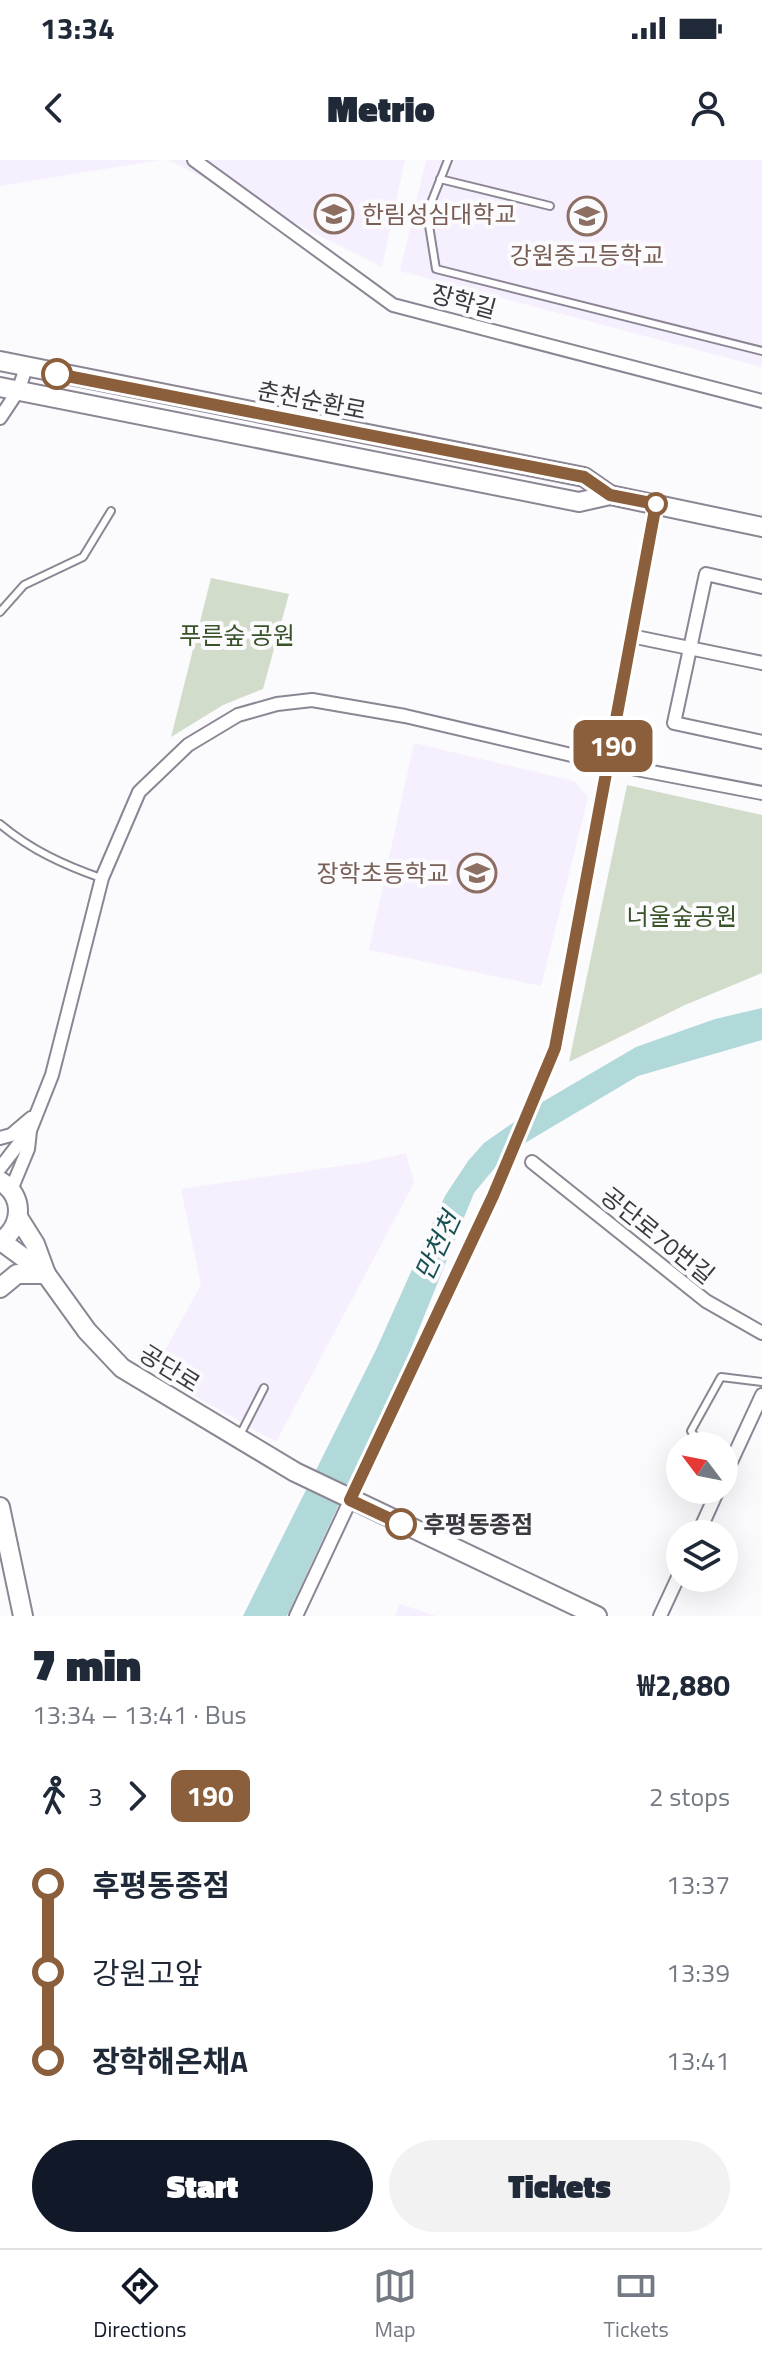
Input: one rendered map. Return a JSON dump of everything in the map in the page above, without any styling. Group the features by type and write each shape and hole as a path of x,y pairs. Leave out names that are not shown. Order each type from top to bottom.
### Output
{"street":[{"name":"장학길","path":"194,160 393,305 762,401"},
{"name":"춘천순환로","path":"0,361 584,477 610,495 762,527"},
{"path":"0,418 9,389 26,368"},
{"name":"춘천순환로","path":"9,389 579,502 610,495"},
{"path":"296,1616 348,1499 493,1196 555,1048 656,504"},
{"path":"762,587 706,574 674,723 762,742"},
{"path":"631,636 762,663"},
{"path":"6,1185 28,1149 31,1128 52,1075 102,878 139,792 188,745 238,715 277,704 312,700 405,716 610,764 762,793"},
{"path":"0,1138 18,1130 36,1113"},
{"path":"0,1168 31,1128"},
{"name":"공단로70번길","path":"532,1162 706,1301 762,1333"},
{"name":"공단로","path":"6,1185 18,1203 18,1217 35,1244 46,1274 87,1331 122,1368 295,1472 348,1499"},
{"path":"1,1241 13,1231 18,1217"},
{"name":"공단로","path":"1,1241 46,1274"},
{"path":"0,1288 17,1274 46,1274"},
{"path":"738,1447 762,1395"},
{"path":"348,1499 597,1616"},
{"path":"0,1507 23,1616"},
{"path":"660,1616 671,1592"}],"lane":[{"path":"448,160 427,213 436,269 762,351"},
{"path":"440,179 550,206"},
{"path":"0,612 24,585 83,557 111,511"},
{"path":"0,824 61,864 102,878"},
{"path":"692,1432 721,1377 762,1382"},
{"path":"238,1438 264,1388"}],"shaded area":[{"path":"0,160 160,160 0,186"},
{"name":"한림성심대학교","path":"168,160 405,160 382,267"},
{"name":"강원중고등학교","path":"426,160 762,160 762,367 400,271"},
{"name":"장학초등학교","path":"414,743 574,781 588,797 541,986 369,950"},
{"path":"406,1153 414,1183 276,1442 153,1372 201,1285 181,1189 367,1162"},
{"path":"400,1604 436,1616 395,1616"}],"green space":[{"name":"푸른숲 공원","path":"211,578 289,594 263,689 223,705 171,737"},
{"name":"너울숲공원","path":"627,785 762,815 762,973 685,1005 569,1062"}],"water":[{"name":"만천천","path":"762,1008 762,1040 638,1076 525,1143 498,1164 474,1193 408,1356 287,1616 243,1616 376,1350 445,1196 468,1161 484,1143 544,1101 636,1047 715,1019"}],"bus line":[{"name":"190","path":"57,374 584,477 610,495 656,504 555,1048 493,1196 350,1500 401,1524"}],"place":[{"name":"한림성심대학교","path":"334,214"},
{"name":"강원중고등학교","path":"587,216"},
{"name":"장학초등학교","path":"477,873"},
{"name":"후평동종점","path":"401,1524"}]}
